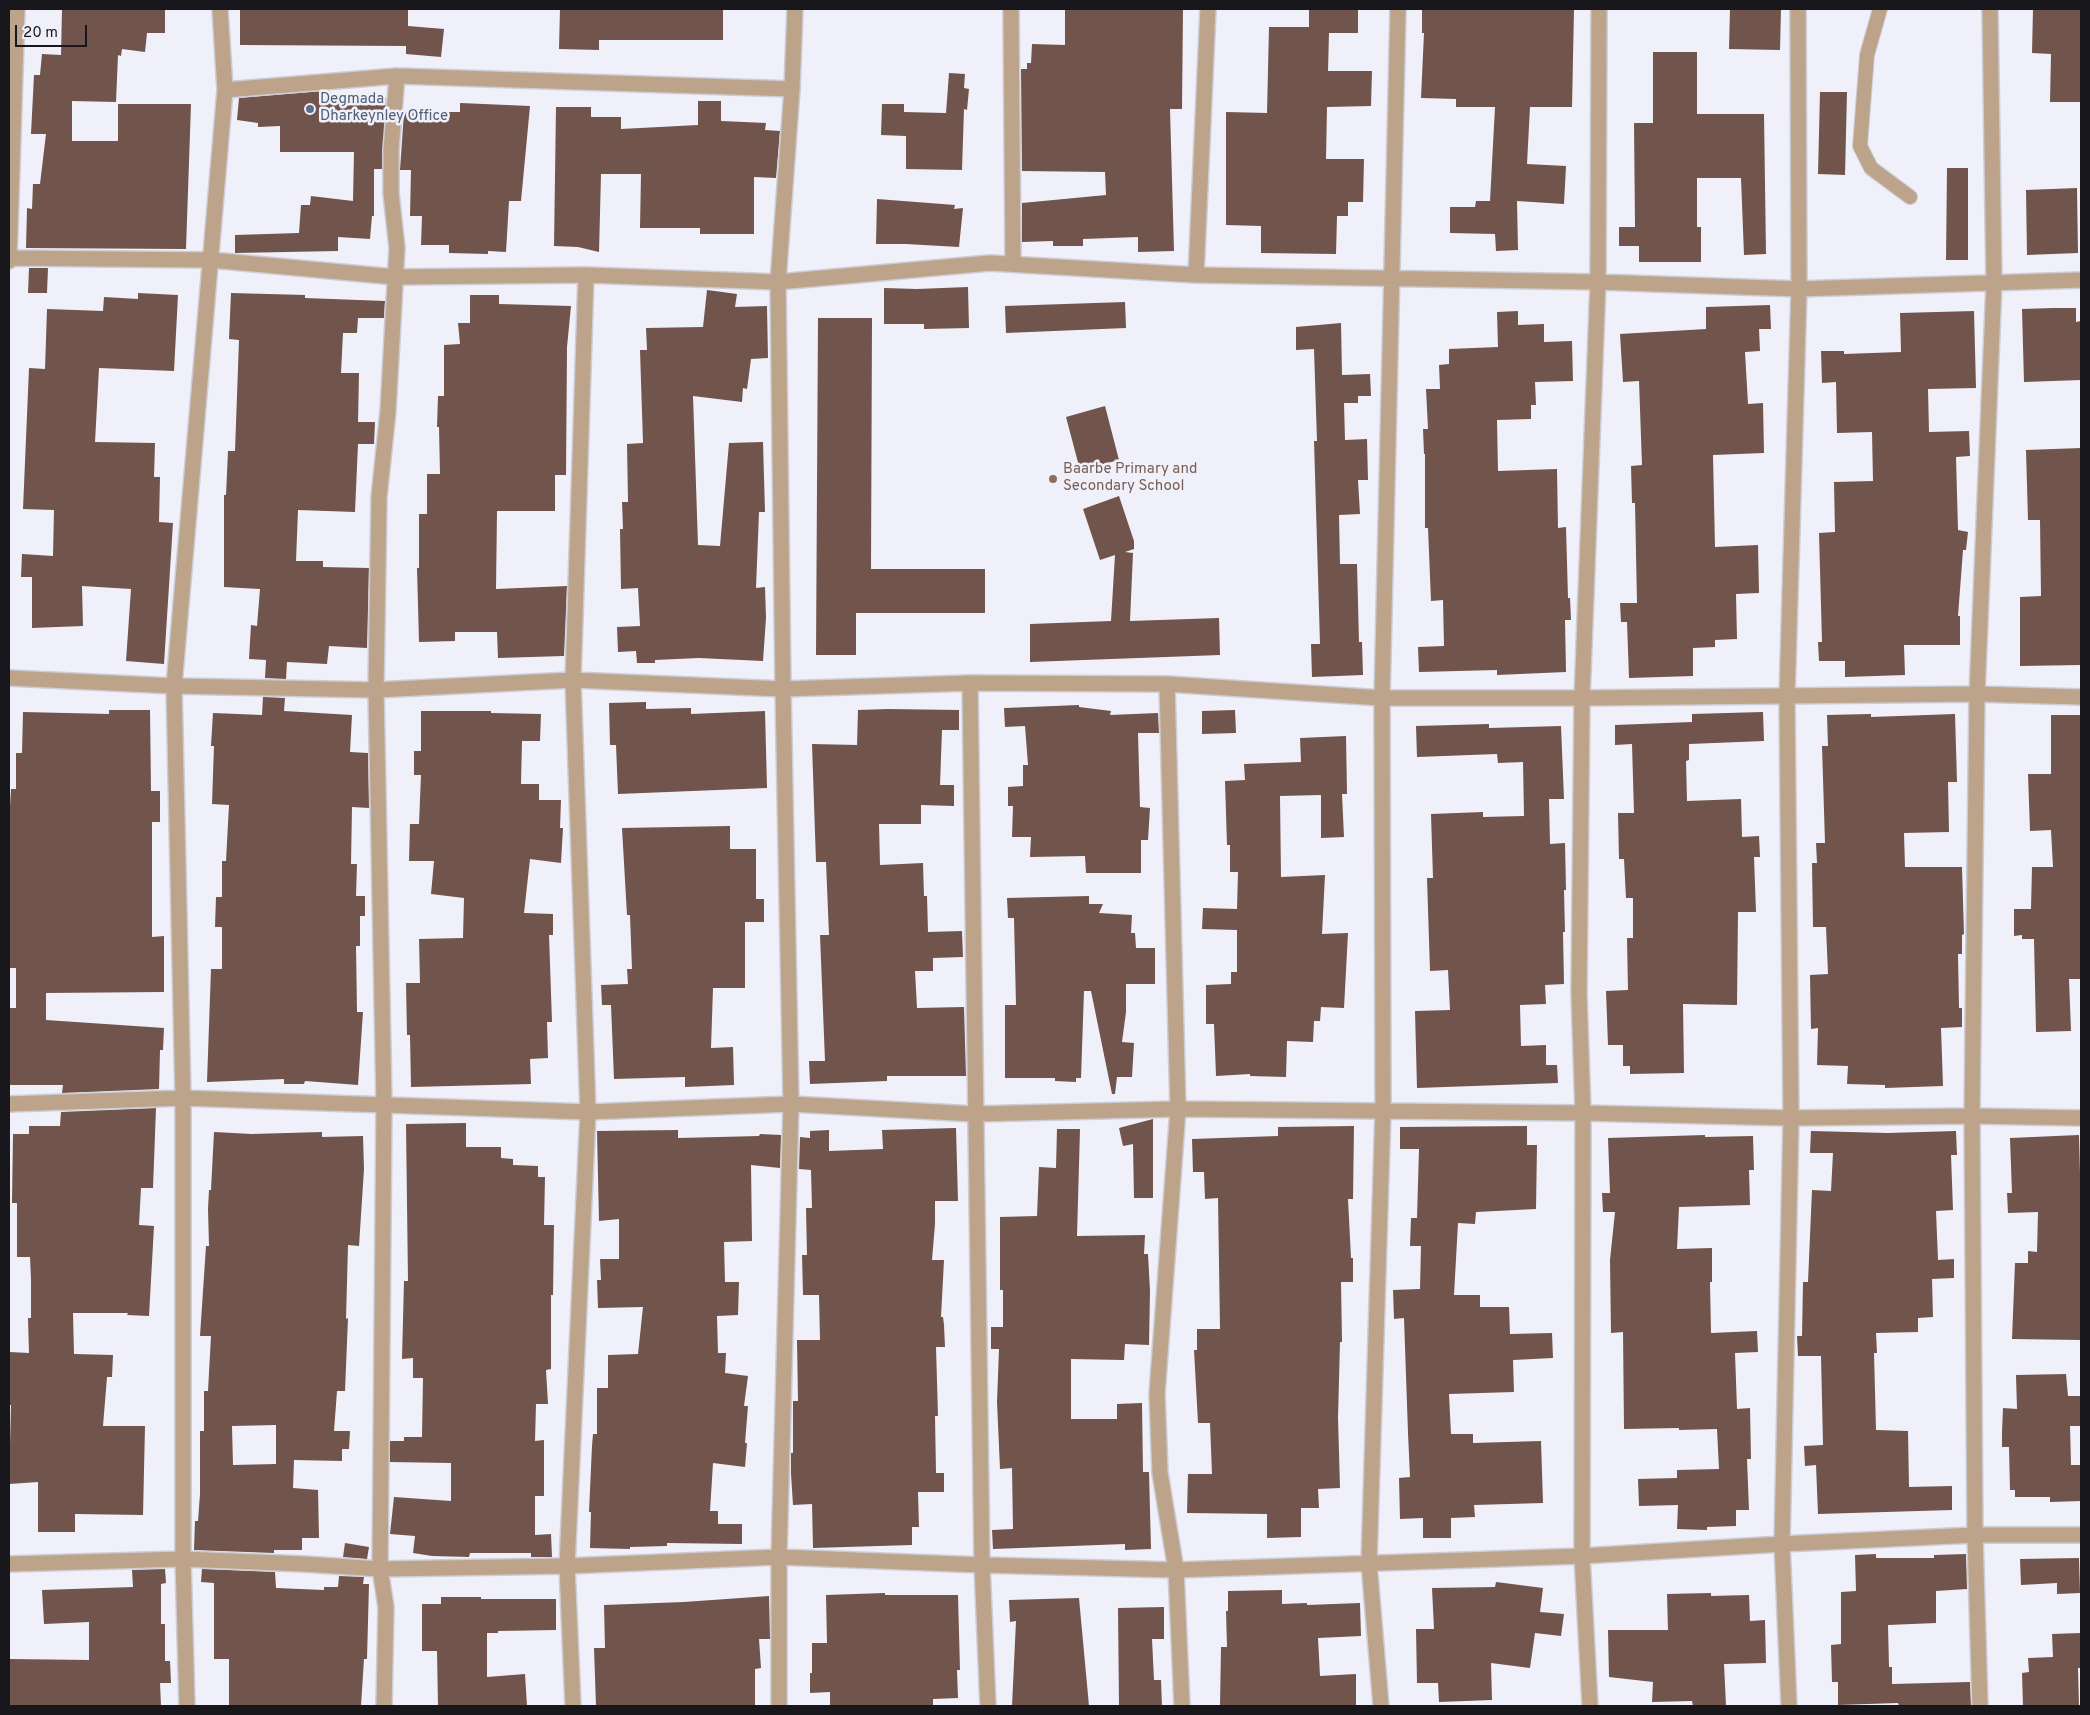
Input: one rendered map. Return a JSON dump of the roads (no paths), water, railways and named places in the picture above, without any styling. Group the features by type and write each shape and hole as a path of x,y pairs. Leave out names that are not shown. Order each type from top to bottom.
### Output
{"street":[{"path":"17,9 9,259 211,260 395,277 586,275 778,282 990,263 1196,275 1393,277 1799,289 2081,280"},
{"path":"188,1706 183,1560 183,1098 174,686 225,90 220,9"},
{"path":"779,1706 779,1557 791,1104 778,282 792,89 795,9"},
{"path":"1011,9 1013,263"},
{"path":"1196,275 1208,9"},
{"path":"1381,1706 1369,1562 1383,1110 1382,698 1398,9"},
{"path":"1590,1706 1582,1556 1583,1113 1579,993 1582,698 1598,282 1599,9"},
{"path":"1788,1706 1782,1544 1791,1118 1787,697 1799,289 1798,9"},
{"path":"1980,1706 1975,1535 1972,1116 1977,694 1994,283 1990,9"},
{"path":"225,90 397,76 792,89"},
{"path":"384,1706 386,1607 380,1570 384,1104 376,690 379,497 388,411 396,248 391,192 391,150 397,76"},
{"path":"574,1706 567,1566 588,1112 573,680 586,275"},
{"path":"9,678 174,686 376,690 573,680 783,689 970,683 1167,684 1382,698 1787,697 1977,694 2081,697"},
{"path":"970,683 982,1565 988,1706"},
{"path":"1167,684 1178,1109 1157,1394 1160,1473 1176,1570 1182,1706"},
{"path":"9,1104 183,1098 588,1112 791,1104 975,1114 1178,1109 1383,1110 1791,1118 1972,1116 2081,1118"},
{"path":"9,1564 183,1560 304,1564 380,1570 567,1566 779,1557 1176,1570 1582,1556 1975,1535 2081,1535"}],"lane":[{"path":"1880,9 1867,55 1860,146 1871,168 1910,197"}],"place":[{"name":"Degmada Dharkeynley Office","path":"310,109"},
{"name":"Baarbe Primary and Secondary School","path":"1053,479"}]}
